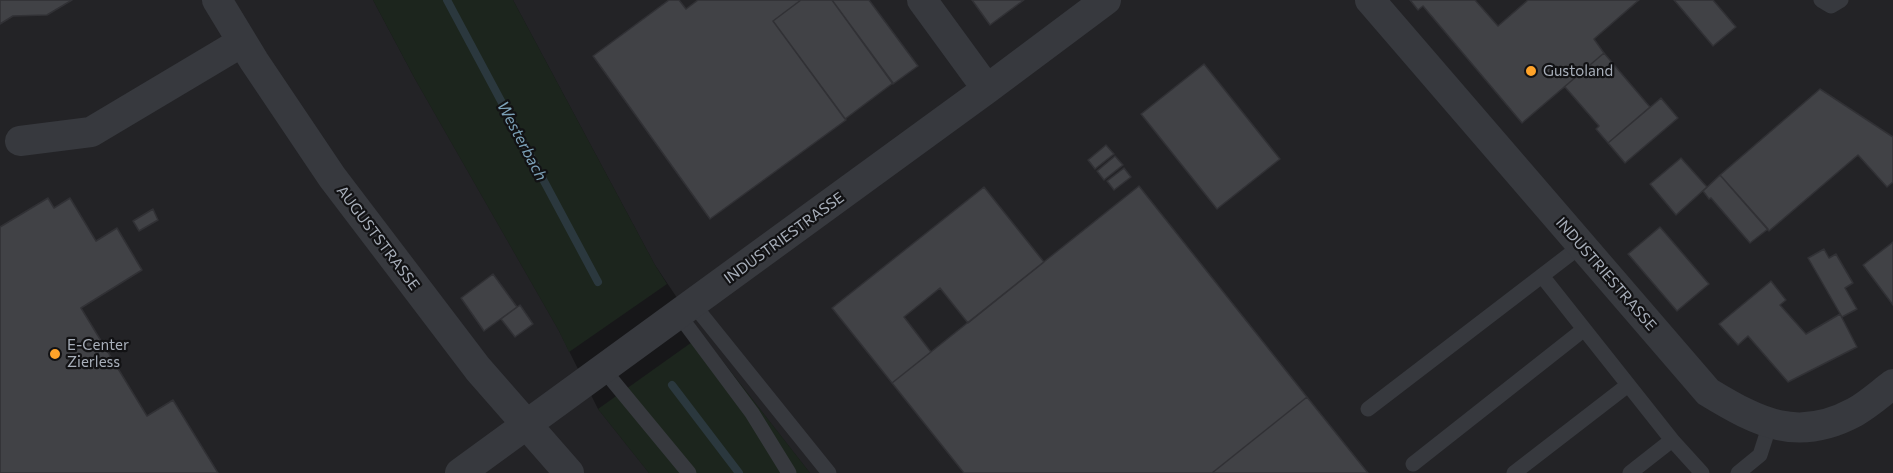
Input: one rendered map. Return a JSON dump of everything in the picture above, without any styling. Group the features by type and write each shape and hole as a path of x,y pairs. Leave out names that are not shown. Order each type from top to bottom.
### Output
{"street":[{"name":"AUGUSTSTRASSE","path":"217,0 242,42 332,177 478,369 569,473"},
{"path":"922,0 987,89"},
{"name":"INDUSTRIESTRASSE","path":"460,473 1106,0"},
{"name":"INDUSTRIESTRASSE","path":"1370,0 1708,392 1742,413 1770,424 1803,429 1831,423 1857,411 1893,384"},
{"path":"20,141 91,132 242,42"}],"lane":[{"path":"1821,0 1831,6 1841,0"},
{"path":"1368,408 1582,245"},
{"path":"1542,276 1672,440 1702,473"},
{"path":"686,309 789,473"},
{"path":"686,309 829,473"},
{"path":"1413,464 1583,330"},
{"path":"603,369 689,473"},
{"path":"1514,473 1628,385"},
{"path":"1738,473 1760,455 1770,424"},
{"path":"1630,473 1672,440"}],"shaded area":[{"path":"0,0 373,0 415,79 559,331 598,409 649,473 0,473"},
{"path":"373,0 513,0 667,284 569,352"},
{"path":"513,0 1893,0 1893,473 810,473 702,335 655,265"},
{"path":"702,335 810,473 649,473 598,409"}],"building":[{"path":"0,0 72,0 47,15 13,16 0,24"},
{"path":"669,0 679,0 686,9 698,0 801,0 773,21 846,120 710,219 593,56"},
{"path":"801,0 832,0 893,83 845,119 773,21"},
{"path":"832,0 869,0 918,66 893,84"},
{"path":"972,0 1024,0 990,25"},
{"name":"Gustoland","path":"1410,0 1475,0 1498,26 1528,0 1639,0 1594,39 1604,53 1522,123 1423,6 1418,10"},
{"path":"1674,0 1713,0 1736,27 1713,46"},
{"path":"1604,53 1650,107 1608,143 1596,129 1599,126 1565,87 1563,88"},
{"path":"1204,64 1280,159 1217,209 1141,114"},
{"path":"1820,89 1893,137 1893,182 1887,187 1858,155 1769,231 1720,175"},
{"path":"1661,98 1678,118 1625,163 1608,143"},
{"path":"1106,145 1114,154 1095,169 1088,160"},
{"path":"1115,156 1123,165 1104,180 1097,171"},
{"path":"1681,158 1707,187 1676,215 1650,184"},
{"path":"1124,168 1131,177 1114,190 1107,181"},
{"path":"1720,175 1768,229 1750,243 1703,191"},
{"path":"1139,186 1307,397 1212,473 964,473 892,383"},
{"path":"984,187 1044,262 968,323 940,288 904,317 931,352 892,383 832,308"},
{"name":"E-Center Zierless","path":"48,198 54,208 70,198 96,241 117,228 142,270 81,308 147,416 173,400 218,473 0,473 0,227"},
{"path":"153,209 158,220 139,231 133,221"},
{"path":"1660,227 1709,284 1677,311 1628,254"},
{"path":"1893,242 1893,305 1863,265"},
{"path":"1824,249 1829,258 1836,254 1853,283 1845,288 1857,309 1842,317 1808,258"},
{"path":"493,274 517,307 484,331 461,298"},
{"path":"1771,281 1786,300 1780,305 1806,334 1840,314 1857,347 1788,382 1748,336 1738,345 1719,324"},
{"path":"520,305 533,324 515,337 501,319"},
{"path":"1307,397 1368,473 1212,473"}],"waterway":[{"name":"Westerbach","path":"447,0 598,282"},
{"name":"Westerbach","path":"672,385 739,473"}],"place":[{"name":"Gustoland","path":"1531,71"},
{"name":"E-Center Zierless","path":"55,354"}]}
